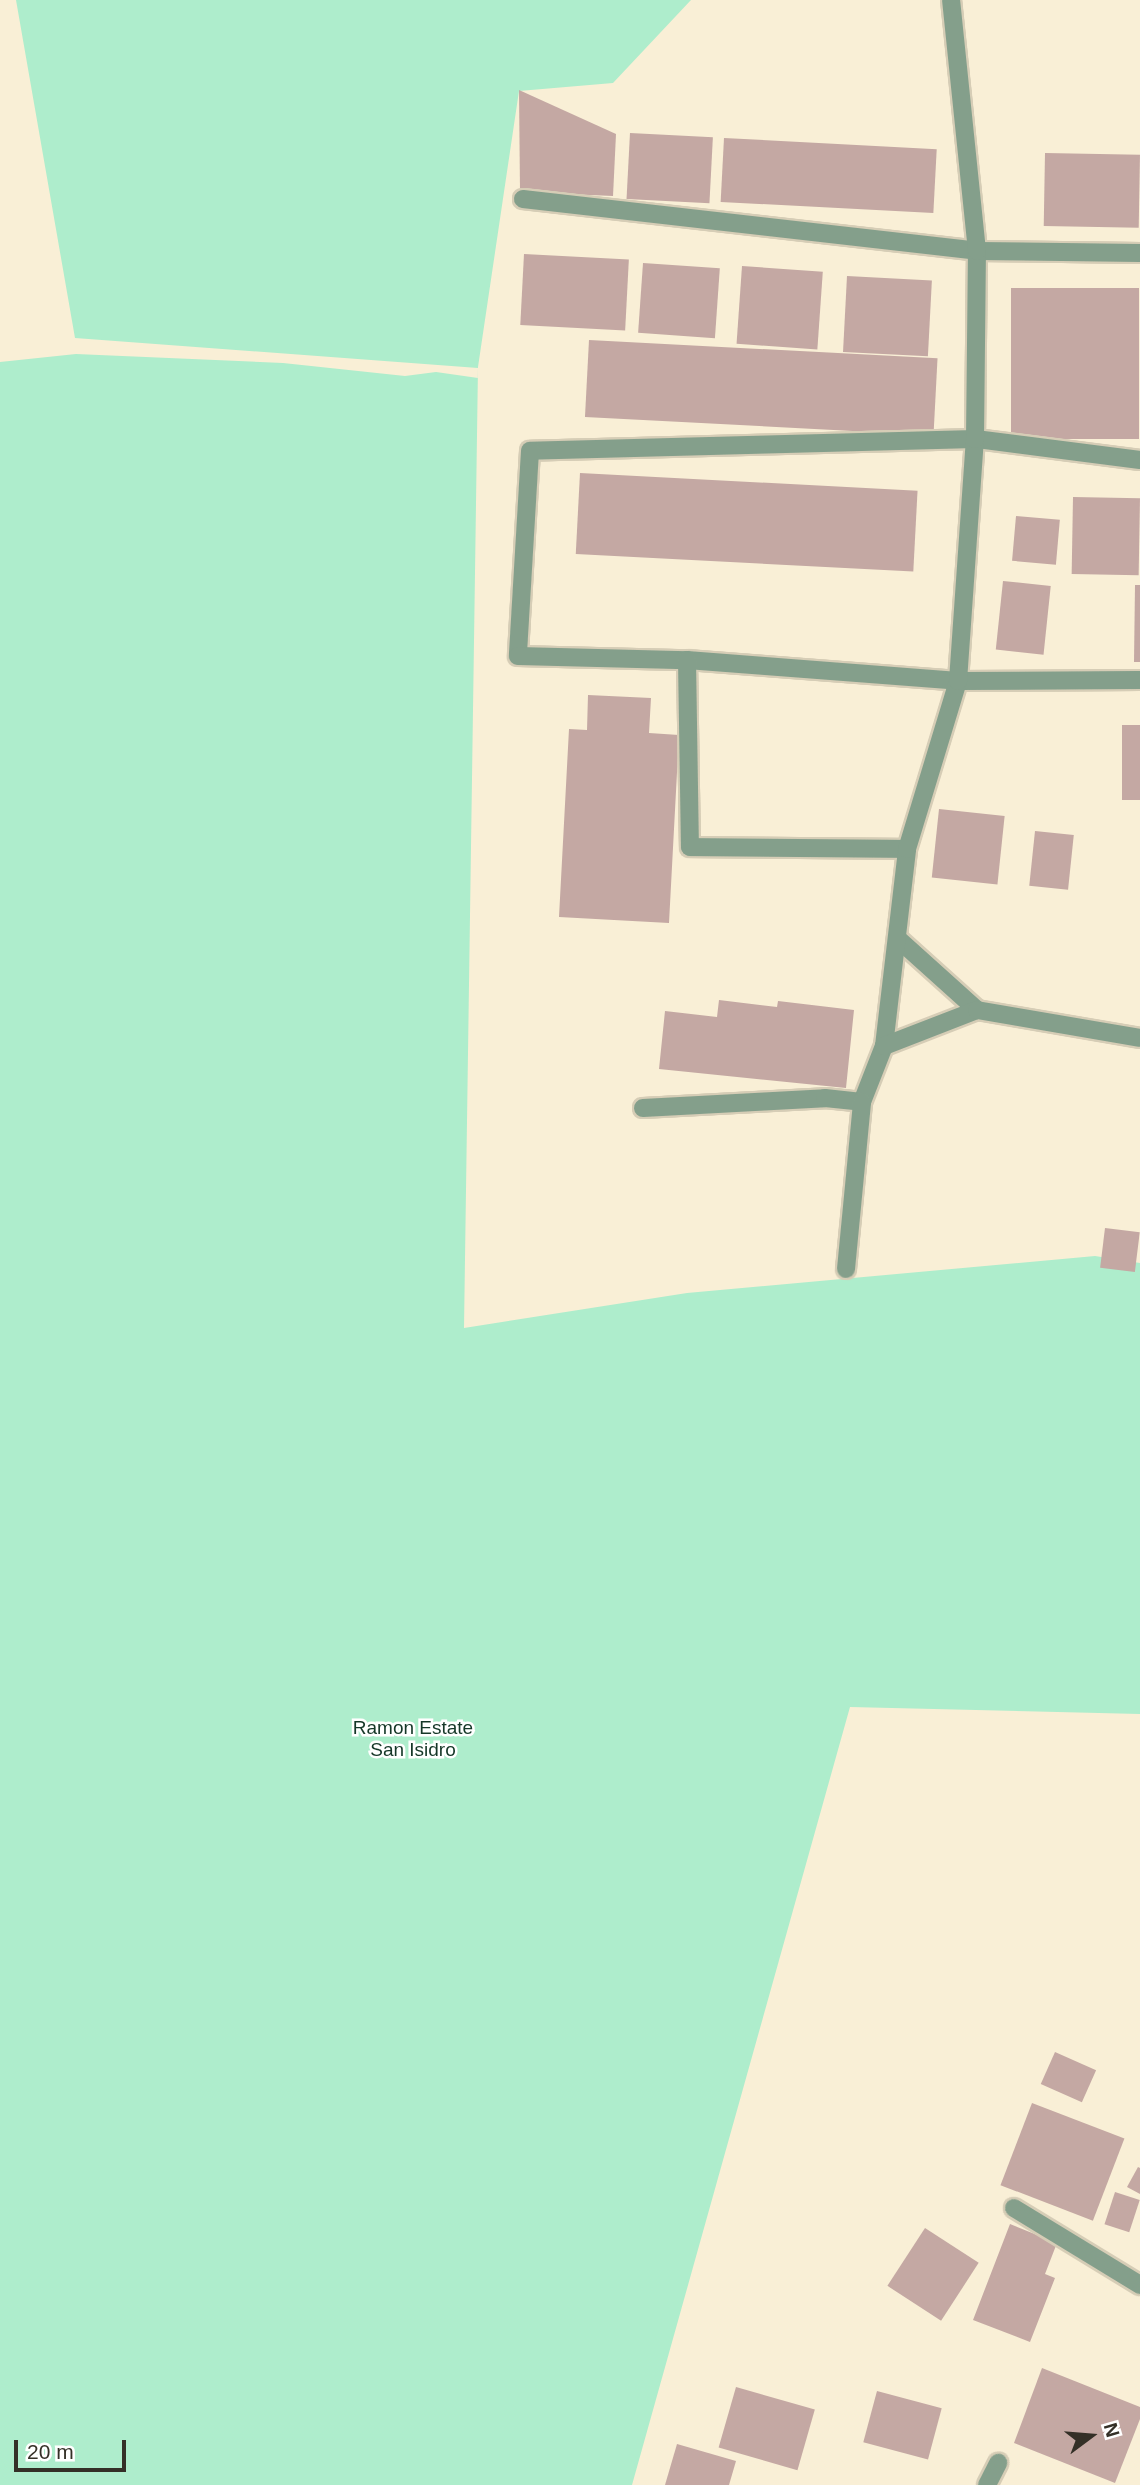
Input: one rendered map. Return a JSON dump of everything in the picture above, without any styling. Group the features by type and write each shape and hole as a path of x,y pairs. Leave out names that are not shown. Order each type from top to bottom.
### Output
{"street":[{"path":"846,1269 862,1102 884,1046 907,849 958,681 975,439 976,251 951,0"},
{"path":"523,199 976,251 1140,253"},
{"path":"1140,460 975,439 530,452 518,656 687,660 958,681 1140,680"},
{"path":"687,660 690,847 907,849"},
{"path":"897,938 976,1010"},
{"path":"884,1046 976,1010 1140,1038"},
{"path":"643,1108 825,1098 862,1102"},
{"path":"1014,2207 1140,2285"},
{"path":"987,2485 998,2463"}],"green space":[{"path":"16,0 691,0 613,83 519,91 478,368 75,338"},
{"name":"Ramon Estate San Isidro","path":"76,354 283,363 405,376 436,372 478,378 464,1328 687,1293 1095,1256 1140,1263 1140,1714 850,1707 632,2485 0,2485 0,362"}],"building":[{"path":"519,90 616,134 613,196 520,192"},
{"path":"630,133 713,137 709,203 627,199"},
{"path":"724,138 937,149 933,213 721,202"},
{"path":"1045,153 1140,155 1139,228 1044,226"},
{"path":"524,254 629,259 625,330 520,325"},
{"path":"643,263 720,268 715,338 638,333"},
{"path":"742,266 823,272 817,349 737,344"},
{"path":"847,276 932,280 928,356 843,352"},
{"path":"1011,288 1139,288 1139,439 1011,439"},
{"path":"589,340 938,358 933,435 585,417"},
{"path":"580,473 918,491 913,572 576,554"},
{"path":"1073,497 1140,498 1139,575 1072,574"},
{"path":"1016,516 1060,520 1056,565 1012,561"},
{"path":"1003,581 1051,586 1044,655 996,650"},
{"path":"1135,585 1140,585 1140,662 1134,662"},
{"path":"588,695 651,698 649,733 679,735 669,923 559,917 569,729 587,730"},
{"path":"1122,725 1140,725 1140,800 1122,800"},
{"path":"939,809 1005,816 997,885 932,878"},
{"path":"1035,831 1074,835 1068,890 1029,886"},
{"path":"719,1000 777,1007 778,1001 854,1010 846,1088 659,1069 665,1011 717,1017"},
{"path":"1105,1228 1140,1232 1135,1272 1100,1268"},
{"path":"1055,2052 1096,2070 1082,2102 1041,2084"},
{"path":"1032,2103 1124,2138 1093,2221 1000,2185"},
{"path":"1138,2167 1140,2168 1140,2194 1127,2187"},
{"path":"1115,2192 1140,2200 1129,2232 1104,2224"},
{"path":"1010,2224 1057,2243 1045,2274 1055,2278 1030,2342 973,2320"},
{"path":"925,2228 979,2263 941,2321 887,2286"},
{"path":"1042,2368 1140,2407 1140,2419 1115,2483 1014,2443"},
{"path":"736,2387 815,2410 797,2470 719,2448"},
{"path":"877,2391 942,2408 928,2460 863,2442"},
{"path":"677,2444 736,2461 729,2485 665,2485"}]}
